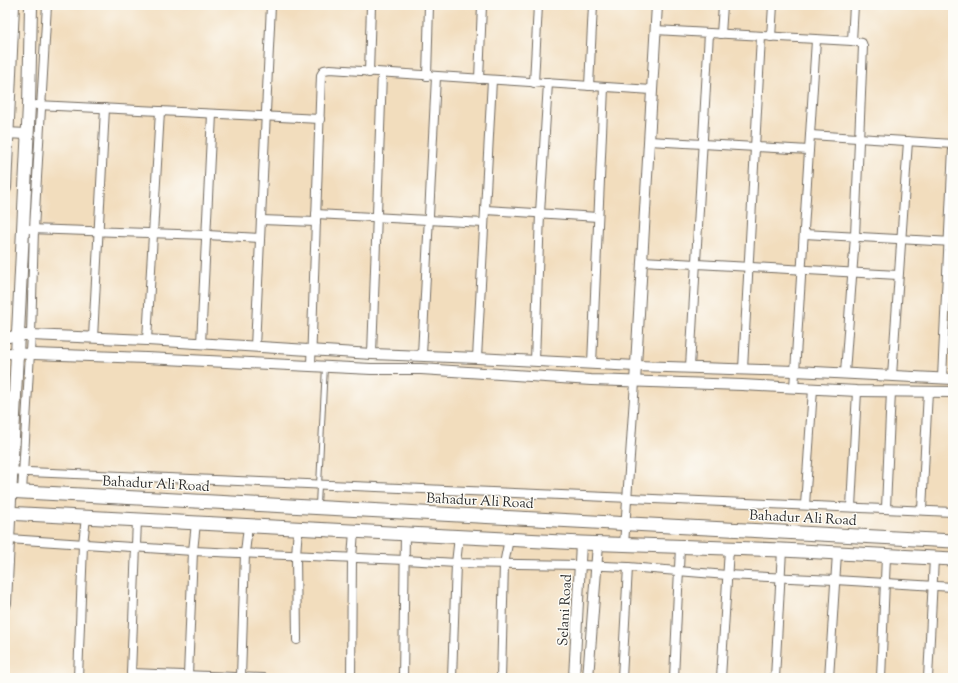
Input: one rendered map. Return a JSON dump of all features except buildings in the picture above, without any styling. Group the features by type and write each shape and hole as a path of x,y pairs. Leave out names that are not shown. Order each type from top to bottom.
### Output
{"main road":[{"path":"5,188 6,133 13,5"},
{"path":"5,603 8,539 7,513 12,492 13,472 11,353 18,335 29,229 27,134 35,105 31,5"},
{"name":"Bahadur Ali Road","path":"12,492 953,541"},
{"path":"7,513 598,544 782,550 953,559"}],"street":[{"path":"47,5 35,105 29,229 30,354 13,472 953,512 953,508"},
{"path":"254,347 271,5"},
{"path":"369,73 371,5"},
{"path":"427,76 429,5"},
{"path":"479,79 482,5"},
{"path":"534,83 538,5"},
{"path":"589,86 593,5"},
{"path":"624,545 636,366 656,5"},
{"path":"721,34 723,5"},
{"path":"771,37 773,5"},
{"path":"852,41 854,5"},
{"path":"655,30 852,41 862,43 860,138 855,236 845,373"},
{"path":"690,368 709,33"},
{"path":"743,369 761,37"},
{"path":"794,388 816,40"},
{"path":"311,365 321,75 324,70 330,69 369,73 652,90"},
{"path":"372,354 382,73"},
{"path":"422,355 436,77"},
{"path":"477,358 492,80"},
{"path":"535,361 540,213 548,83"},
{"path":"592,364 604,87"},
{"path":"35,105 320,119"},
{"path":"93,338 105,108"},
{"path":"147,340 160,111"},
{"path":"202,344 212,114"},
{"path":"6,133 27,134"},
{"path":"810,135 953,144"},
{"path":"649,141 809,150"},
{"path":"892,376 900,239 908,141"},
{"path":"942,378 951,241 953,148"},
{"path":"485,210 598,217"},
{"path":"261,220 376,217 484,223"},
{"path":"29,229 260,238"},
{"path":"804,234 951,241"},
{"path":"642,261 898,275"},
{"path":"5,338 18,335 31,335 147,340 372,354 422,355 636,366 845,373 953,379"},
{"path":"11,353 421,370 635,382 742,385 857,391 953,392"},
{"path":"805,505 813,389"},
{"path":"851,507 857,391"},
{"path":"886,508 891,391"},
{"path":"922,510 928,391"},
{"path":"78,678 83,544 86,517"},
{"path":"137,520 131,673 153,676 188,675 208,677 264,678"},
{"path":"188,675 193,551 196,523"},
{"path":"241,677 245,553 248,526"},
{"path":"297,640 296,555 298,528"},
{"path":"352,678 352,558 354,531"},
{"path":"403,678 405,533"},
{"path":"452,678 456,563 459,537"},
{"path":"8,539 193,551 456,563 628,567 727,576 781,577 953,586"},
{"path":"501,678 504,564 509,539"},
{"name":"Selani Road","path":"574,678 581,543"},
{"name":"Selani Road","path":"588,678 595,566 598,544"},
{"path":"674,678 680,547"},
{"path":"722,678 728,549"},
{"path":"775,678 782,550"},
{"path":"829,678 837,553"},
{"path":"881,678 886,556"},
{"path":"928,678 934,558"},
{"path":"622,678 628,567"}],"lane":[{"path":"318,508 325,366"}]}
